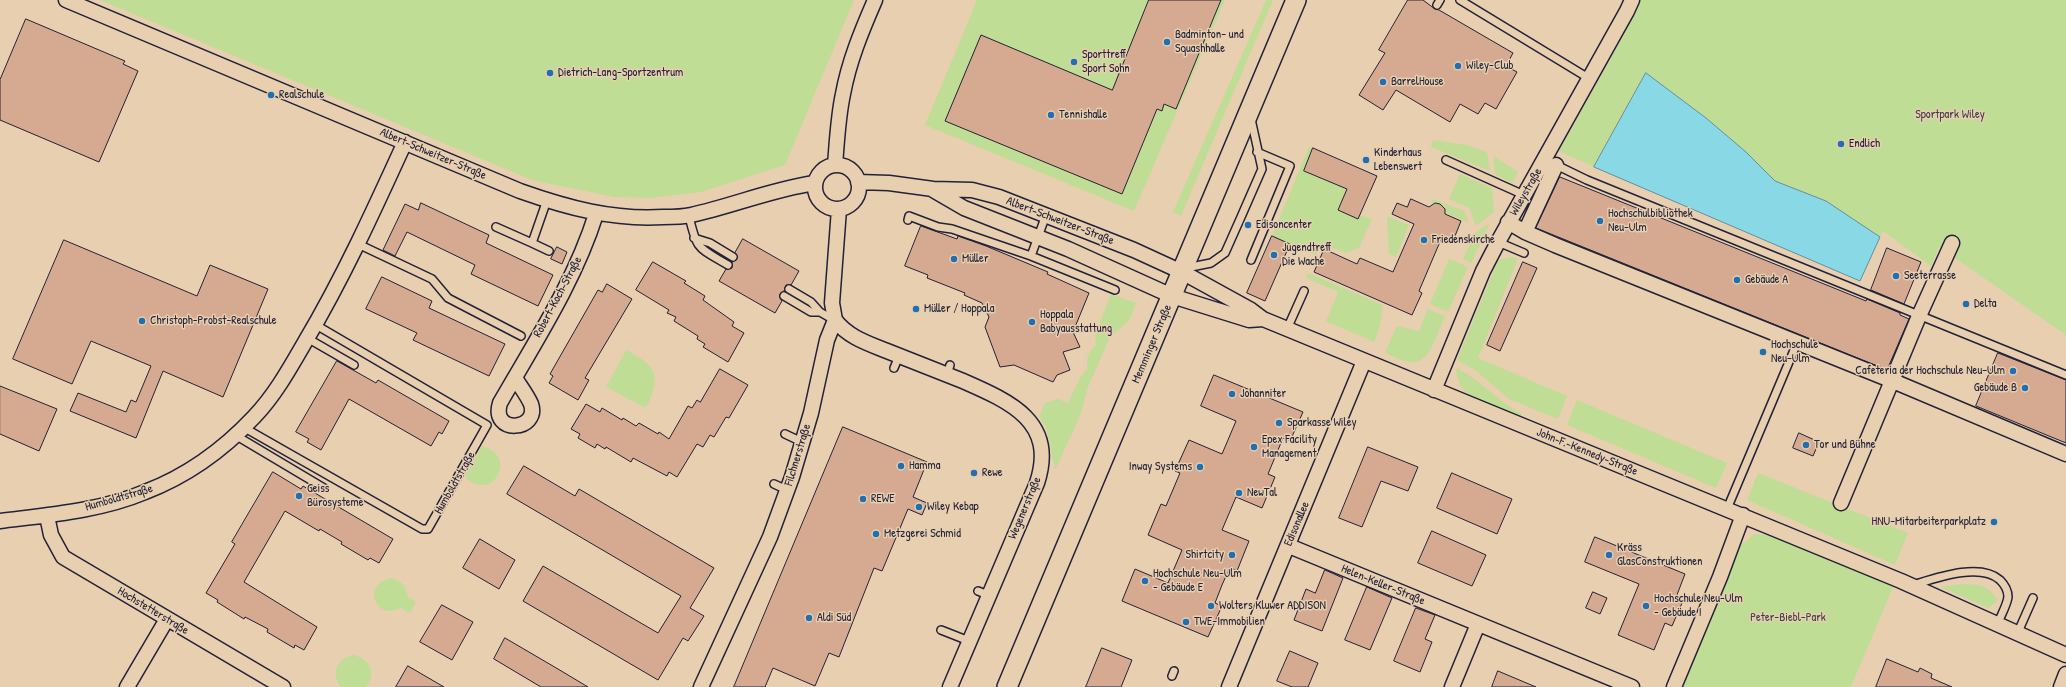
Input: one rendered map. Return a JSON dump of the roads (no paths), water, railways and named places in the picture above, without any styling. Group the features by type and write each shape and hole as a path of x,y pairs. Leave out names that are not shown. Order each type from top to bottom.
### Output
{"main road":[{"name":"Memminger Straße","path":"1007,687 1296,0"}],"street":[{"name":"Albert-Schweitzer-Straße","path":"66,0 405,142 548,200 596,214 637,219 689,216 757,196 815,183"},
{"path":"835,165 839,116 843,93 851,62 874,0"},
{"name":"Wileystraße","path":"1434,390 1483,271 1508,222 1524,195 1550,162 1590,79 1632,0"},
{"name":"Humboldtstraße","path":"0,521 47,516 128,498 154,489 200,464 239,431 276,390 316,325 358,244 405,142"},
{"path":"1524,232 1550,162"},
{"path":"835,165 841,165 852,170 858,182 856,197 849,205 839,209 829,207 820,201 815,192 815,183 818,174 823,169 835,165"},
{"name":"Albert-Schweitzer-Straße","path":"858,182 888,183 933,189 972,190 999,197 1183,270"},
{"name":"Albert-Schweitzer-Straße","path":"933,189 964,208 1038,237 1172,296"},
{"name":"Filchnerstraße","path":"701,687 765,534 787,490 802,442 810,392 835,320 832,303 839,209"},
{"name":"Robert-Koch-Straße","path":"515,378 568,283 588,240 596,214"},
{"path":"1508,222 1524,232 1892,381 2066,454"},
{"path":"1840,503 1919,316 1952,243"},
{"name":"John-F.-Kennedy-Straße","path":"1183,270 1251,310 1263,319 1911,585 2066,654"},
{"name":"John-F.-Kennedy-Straße","path":"1172,296 1249,320 1263,319"},
{"name":"Wegenerstraße","path":"835,320 853,336 897,362 949,370 1008,402 1030,422 1037,433 1042,449 1041,471 1037,484 983,593 969,641 950,687"},
{"name":"Edisonallee","path":"1229,687 1289,546 1364,361"},
{"path":"1674,687 1720,576 1743,515"},
{"name":"Hochstetterstraße","path":"47,516 51,535 63,557 283,687"},
{"name":"Helen-Keller-Straße","path":"1289,546 1632,687"},
{"path":"127,687 167,619"},
{"path":"1452,687 1478,624"},
{"path":"2061,687 2066,674"}],"lane":[{"path":"1460,0 1590,79"},
{"path":"1183,270 1211,263 1225,253 1262,169 1257,152 1250,111"},
{"path":"1251,260 1290,166 1257,152"},
{"path":"1446,160 1524,195"},
{"path":"1550,162 1919,316 2066,375"},
{"path":"532,243 548,200"},
{"path":"1031,256 1046,215"},
{"path":"689,216 694,238 699,248 728,265"},
{"path":"908,220 909,216 938,227 952,229 1031,256 1115,290"},
{"path":"496,227 548,251"},
{"path":"694,238 710,243 733,257"},
{"path":"1498,242 1524,253"},
{"path":"358,244 432,279 448,298 521,336"},
{"path":"789,289 811,302 820,312 835,320"},
{"path":"1288,329 1304,290"},
{"path":"784,296 811,312 820,312"},
{"name":"Humboldtstraße","path":"239,431 422,529 428,530 487,425 316,325"},
{"path":"307,338 354,365"},
{"path":"1727,509 1797,343"},
{"path":"239,431 324,488"},
{"path":"785,434 802,442"},
{"path":"774,484 787,490"},
{"path":"1911,585 1966,572 1978,572 1993,575 2005,585 2008,596 1998,623"},
{"path":"2018,632 2034,598"},
{"path":"941,630 969,641"}],"water":[{"path":"1646,73 1706,118 1746,152 1775,181 1826,201 1880,237 1860,281 1594,167"}],"place":[{"name":"Badminton- und Squashhalle","path":"1167,42"},
{"name":"Sporttreff Sport Sohn","path":"1074,62"},
{"name":"Wiley-Club","path":"1458,66"},
{"name":"Dietrich-Lang-Sportzentrum","path":"550,73"},
{"name":"BarrelHouse","path":"1383,82"},
{"name":"Realschule","path":"271,95"},
{"name":"Tennishalle","path":"1051,115"},
{"name":"Endlich","path":"1841,144"},
{"name":"Kinderhaus Lebenswert","path":"1366,160"},
{"name":"Hochschulbibliothek Neu-Ulm","path":"1600,221"},
{"name":"Edisoncenter","path":"1248,225"},
{"name":"Friedenskirche","path":"1424,240"},
{"name":"Jugendtreff Die Wache","path":"1274,255"},
{"name":"Müller","path":"954,259"},
{"name":"Seeterrasse","path":"1896,276"},
{"name":"Gebäude A","path":"1737,280"},
{"name":"Delta","path":"1966,304"},
{"name":"Müller / Hoppala","path":"916,309"},
{"name":"Christoph-Probst-Realschule","path":"142,321"},
{"name":"Hoppala Babyausstattung","path":"1032,322"},
{"name":"Hochschule Neu-Ulm","path":"1763,352"},
{"name":"Cafeteria der Hochschule Neu-Ulm","path":"2013,371"},
{"name":"Gebäude B","path":"2025,388"},
{"name":"Johanniter","path":"1232,394"},
{"name":"Sparkasse Wiley","path":"1279,423"},
{"name":"Tor und Bühne","path":"1806,445"},
{"name":"Epex Facility Management","path":"1254,447"},
{"name":"Hamma","path":"901,466"},
{"name":"Inway Systems","path":"1200,467"},
{"name":"Rewe","path":"974,473"},
{"name":"NewTal","path":"1239,493"},
{"name":"Geiss Bürosysteme","path":"299,496"},
{"name":"REWE","path":"863,499"},
{"name":"Wiley Kebap","path":"919,507"},
{"name":"HNU-Mitarbeiterparkplatz","path":"1994,522"},
{"name":"Metzgerei Schmid","path":"876,534"},
{"name":"Shirtcity","path":"1232,555"},
{"name":"Kräss GlasConstruktionen","path":"1609,555"},
{"name":"Hochschule Neu-Ulm - Gebäude E","path":"1145,581"},
{"name":"Wolters Kluwer ADDISON","path":"1211,606"},
{"name":"Hochschule Neu-Ulm - Gebäude I","path":"1646,606"},
{"name":"Aldi Süd","path":"809,618"},
{"name":"TWE-Immobilien","path":"1186,622"}],"park label":[{"name":"Sportpark Wiley","path":"1950,115"},
{"name":"Peter-Biebl-Park","path":"1788,618"}]}
